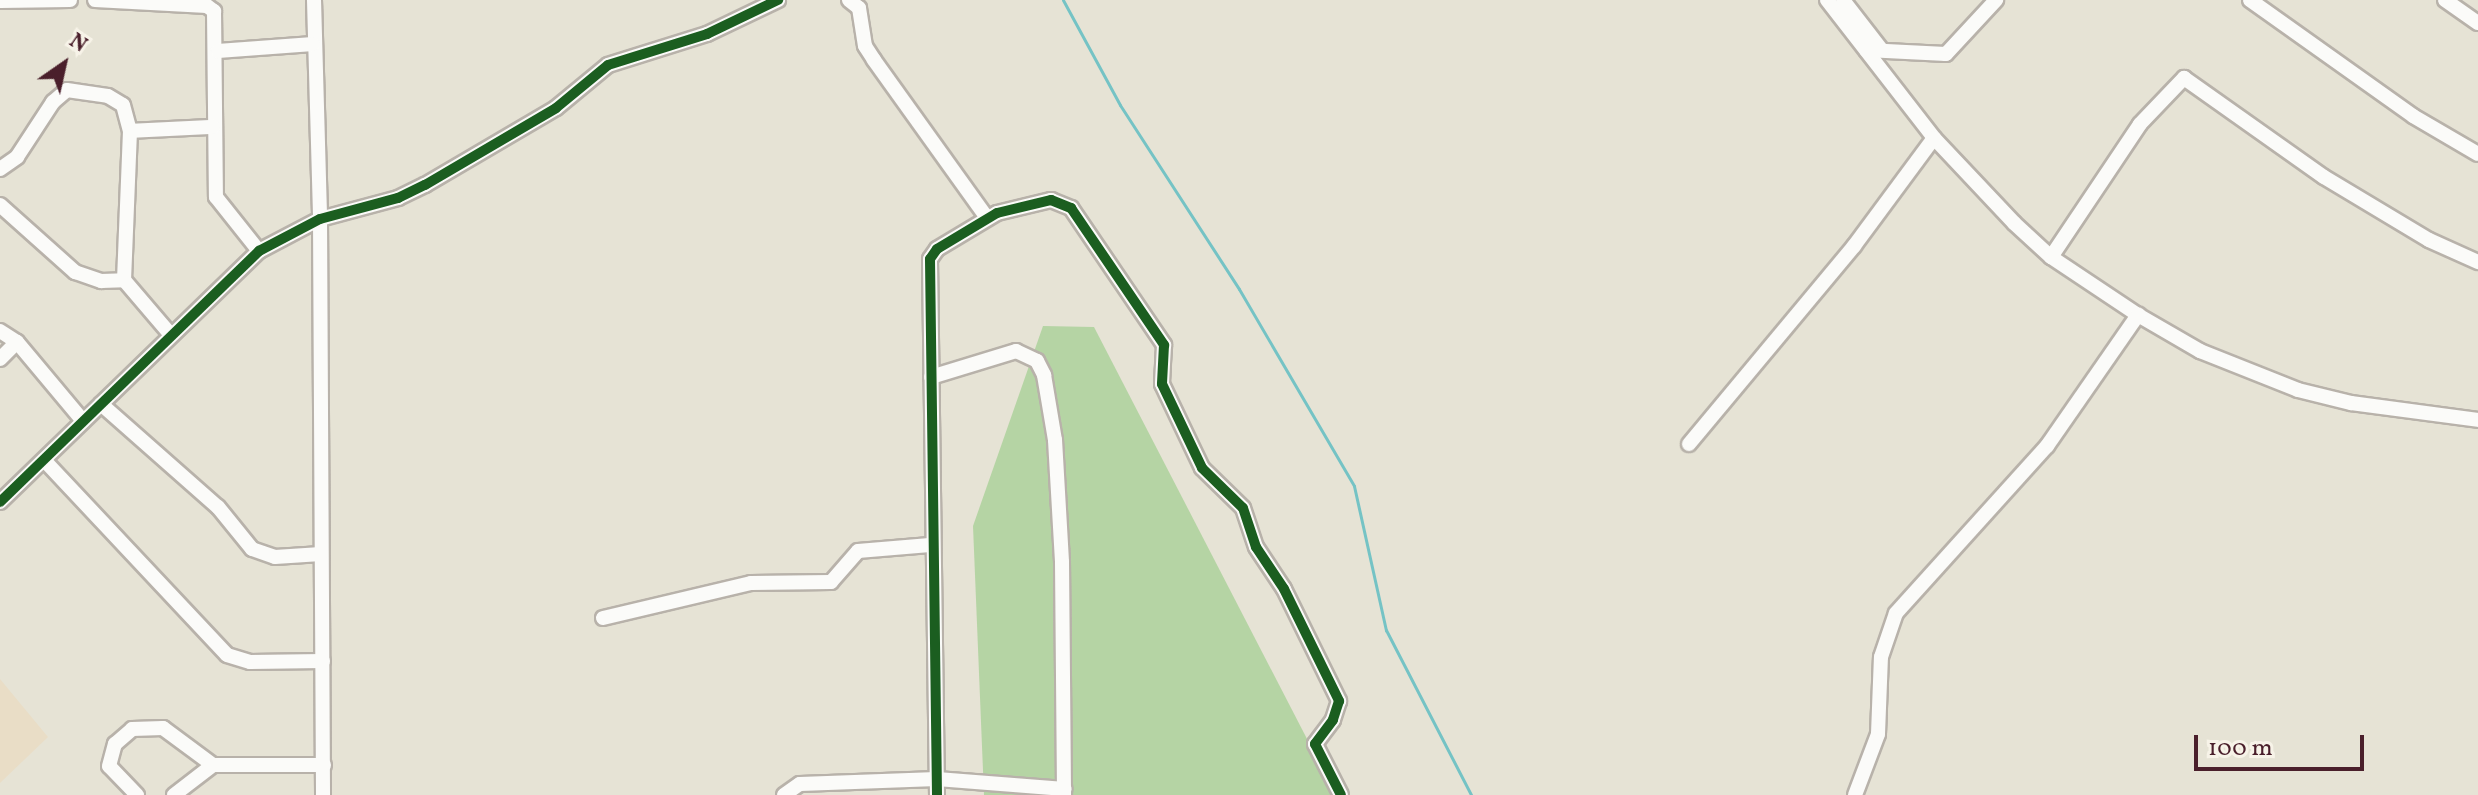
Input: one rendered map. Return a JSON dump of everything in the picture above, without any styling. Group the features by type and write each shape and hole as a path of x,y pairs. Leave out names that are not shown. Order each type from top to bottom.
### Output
{"street":[{"path":"0,1 70,0"},
{"path":"95,0 207,6 217,18 213,127 216,197 259,251"},
{"path":"314,0 320,219 323,795"},
{"path":"0,502 259,251 320,219 398,198 425,185 556,108 608,65 707,34 778,0"},
{"path":"849,0 859,8 865,46 987,218"},
{"path":"1827,0 1874,49 1946,54 1996,0"},
{"path":"1843,0 1934,138 2051,257 2138,315 2200,351 2298,390 2351,403 2478,420"},
{"path":"2250,0 2413,116 2478,154"},
{"path":"2445,0 2478,23"},
{"path":"218,51 313,44"},
{"path":"2051,257 2140,124 2184,78 2324,177 2429,240 2478,262"},
{"path":"0,169 17,157 53,102 67,90 116,99 130,131 124,280 171,335"},
{"path":"130,131 213,127"},
{"path":"1689,444 1854,246 1934,138"},
{"path":"937,795 930,545 930,259 937,249 987,218 1051,200 1065,203 1164,345 1162,384 1202,468 1243,508 1256,547 1284,589 1339,701 1333,720 1315,744 1341,795"},
{"path":"0,205 75,272 101,281 124,280"},
{"path":"1855,795 1878,734 1881,657 1896,613 2047,446 2138,315"},
{"path":"0,331 17,342 83,421"},
{"path":"0,359 17,342"},
{"path":"784,795 800,784 855,789 937,779 1065,792 1062,562 1055,440 1044,375 1037,361 1016,351 931,377"},
{"path":"101,404 218,507 252,549 275,557 321,554"},
{"path":"44,460 227,655 250,662 323,661"},
{"path":"603,618 751,583 831,582 845,559 858,551 930,545"},
{"path":"137,795 109,766 115,744 132,729 163,728 213,765 324,765"},
{"path":"174,795 213,765"}],"shaded area":[{"path":"0,679 48,737 0,783"}],"green space":[{"path":"1043,326 1094,327 1336,795 984,795 973,526"}],"waterway":[{"path":"1063,0 1120,105 1239,289 1354,486 1386,630 1471,795"}],"cycle path":[{"path":"0,502 259,251 320,219 398,198 425,185 556,108 608,65 707,34 778,0"},
{"path":"937,795 930,259 937,249 997,213 1051,200 1071,208 1164,345 1162,384 1202,468 1243,508 1256,547 1284,589 1339,701 1333,720 1315,744 1341,795"}]}
